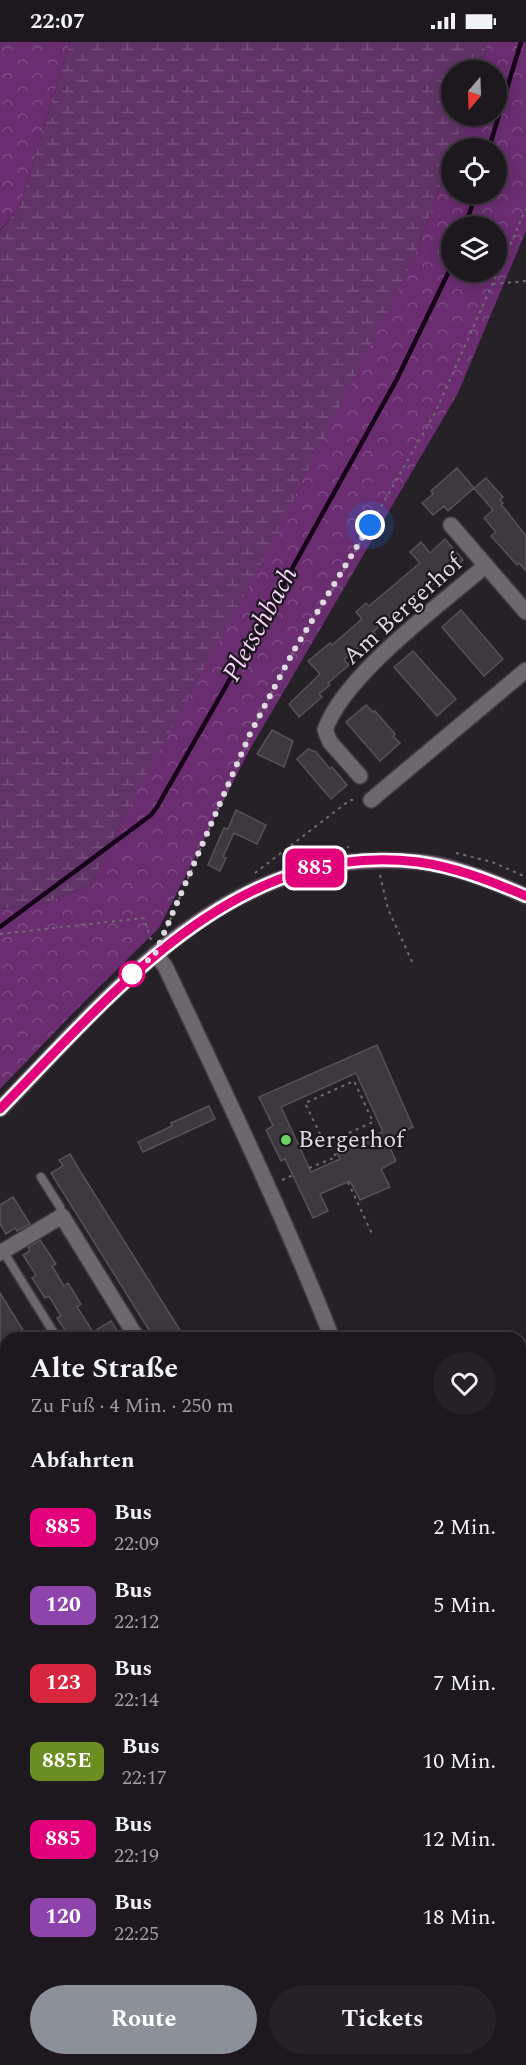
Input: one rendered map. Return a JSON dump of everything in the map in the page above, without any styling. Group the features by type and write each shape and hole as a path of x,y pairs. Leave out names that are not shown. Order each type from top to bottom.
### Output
{"main road":[{"path":"0,1108 128,978 155,954 217,910 254,889 318,867 378,861 419,862 457,869 526,896"}],"street":[{"name":"Am Bergerhof","path":"451,525 526,612"},
{"name":"Am Bergerhof","path":"360,776 330,741 325,730 335,710 372,665 485,566"},
{"path":"371,800 526,670"},
{"path":"155,954 165,966 268,1186 330,1332"},
{"path":"1,1252 62,1216 133,1332"}],"lane":[{"path":"41,1177 60,1208 62,1216"},
{"path":"1,1252 53,1332"}],"path":[{"path":"165,932 250,734 293,652 349,562 435,413 526,209"},
{"path":"493,284 526,281"},
{"path":"254,889 251,876 350,800 371,800"},
{"path":"378,861 388,909 414,966"},
{"path":"0,934 144,918 155,954"},
{"path":"354,1081 373,1122 329,1142 325,1144 305,1103 354,1081"},
{"path":"309,1168 337,1159 329,1142"},
{"path":"348,1182 373,1236"}],"green space":[{"path":"0,42 70,42 20,206 0,230"},
{"path":"70,42 487,42 484,60 441,60 441,126 463,126 458,138 441,138 441,184 412,263 260,566 122,820 91,885 42,904 0,909 0,231 20,206"},
{"path":"487,42 526,42 526,231 507,276 507,216 441,216 441,282 505,282 458,393 250,749 159,928 0,1089 0,909 42,904 91,885 122,820 412,263 441,184 441,204 507,204 507,138 458,138 463,126 507,126 507,60 484,60"}],"building":[{"path":"457,468 474,488 448,511 444,506 433,515 422,503 433,494 431,491"},
{"path":"486,478 503,497 500,500 503,503 501,504 526,536 526,571 519,563 517,565 491,536 496,532 484,518 493,510 474,488"},
{"path":"445,539 463,560 415,599 413,597 373,632 375,634 344,660 349,665 328,683 330,685 319,694 322,697 299,717 289,704 320,674 308,661 330,643 332,645 362,619 356,612 366,603 369,606 420,563 410,552 421,542 430,553"},
{"path":"461,610 503,659 484,676 442,627"},
{"path":"413,651 456,699 437,716 394,667"},
{"path":"366,705 373,712 375,711 400,743 380,761 346,722"},
{"path":"272,730 293,741 284,767 257,754"},
{"path":"308,749 316,752 347,785 331,799 297,759"},
{"path":"236,810 266,825 257,844 234,833 223,857 226,858 220,871 208,865 224,828 228,829"},
{"path":"377,1045 413,1127 386,1139 396,1161 381,1169 390,1187 360,1200 350,1181 320,1194 328,1211 313,1218 285,1159 281,1161 266,1130 273,1126 259,1097","holes":["356,1073 383,1132 337,1153 340,1159 311,1172 281,1107"]},
{"path":"209,1106 215,1119 143,1152 138,1142 172,1126 171,1123"},
{"path":"70,1154 181,1332 150,1332 51,1173 63,1166 59,1160"},
{"path":"13,1197 30,1224 17,1231 15,1228 6,1234 0,1224 0,1205"},
{"path":"40,1240 56,1264 52,1266 64,1286 68,1283 81,1304 77,1307 93,1332 66,1332 57,1318 61,1316 49,1296 45,1298 32,1278 36,1275 23,1255 30,1251 28,1248"},
{"path":"0,1293 24,1332 0,1332"},
{"path":"111,1321 118,1332 93,1332"}],"waterway":[{"name":"Pletschbach","path":"492,138 521,42"},
{"name":"Pletschbach","path":"468,216 473,204"},
{"name":"Pletschbach","path":"0,927 151,815 157,807 397,379 444,282"}],"bus line":[{"name":"885","path":"0,1109 128,978 155,954 217,910 254,889 318,867 353,862 398,860 457,869 526,896"}],"place":[{"name":"Bergerhof","path":"286,1140"}],"route":[{"path":"132,974 128,978 155,954 250,734 293,652 370,525"}]}
